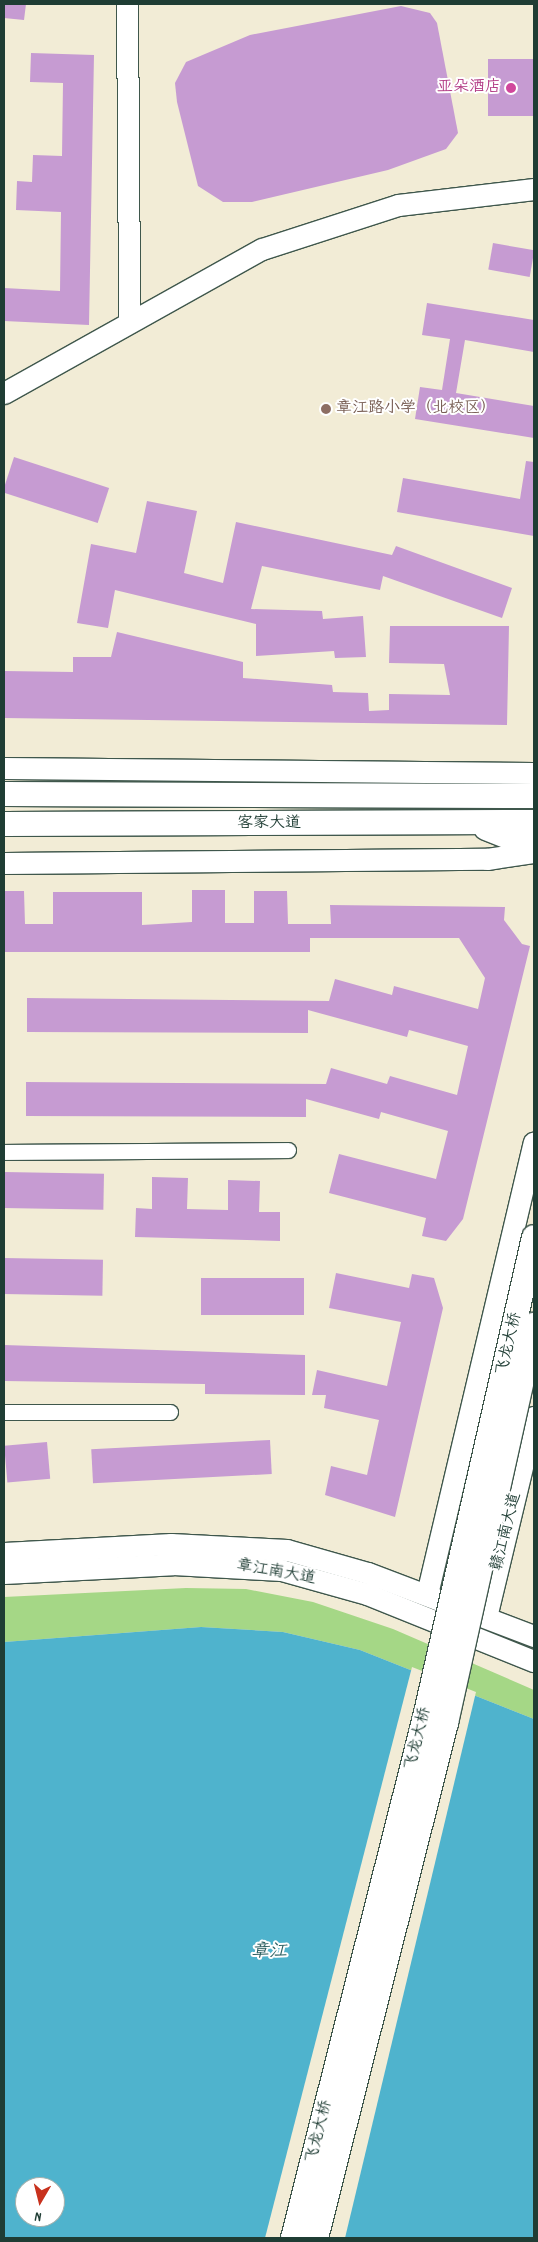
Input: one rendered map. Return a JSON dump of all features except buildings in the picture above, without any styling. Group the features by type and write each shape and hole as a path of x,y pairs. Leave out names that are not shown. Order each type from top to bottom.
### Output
{"main road":[{"path":"467,796 534,780"},
{"name":"客家大道","path":"4,794 534,796"},
{"name":"客家大道","path":"4,824 440,824 534,822"},
{"path":"440,824 481,827 534,847"},
{"name":"飞龙大桥","path":"293,2238 425,1717 534,1237"},
{"name":"飞龙大桥","path":"316,2238 446,1723 534,1325"}],"street":[{"path":"127,4 129,320"},
{"path":"4,393 129,320 262,249 398,205 534,189"},
{"path":"4,768 534,773"},
{"path":"4,863 487,859 534,852"},
{"path":"427,1594 534,1143"},
{"path":"4,1152 288,1150"},
{"path":"4,1412 170,1412"},
{"name":"赣江南大道","path":"486,1617 534,1417"},
{"name":"章江南大道","path":"4,1554 170,1544 249,1546 323,1559 427,1594 534,1636"},
{"name":"章江南大道","path":"4,1573 173,1564 281,1570 367,1594 534,1661"}],"green space":[{"path":"186,1588 246,1589 313,1602 393,1629 534,1690 534,1719 360,1650 283,1632 201,1627 4,1642 4,1597"}],"water":[{"name":"章江","path":"201,1627 283,1632 360,1650 534,1719 534,2238 4,2238 4,1642"}],"pier":[{"path":"412,1667 476,1692 345,2238 265,2238"}],"place":[{"name":"亚朵酒店","path":"511,88"},
{"name":"章江路小学（北校区）","path":"326,409"}]}
